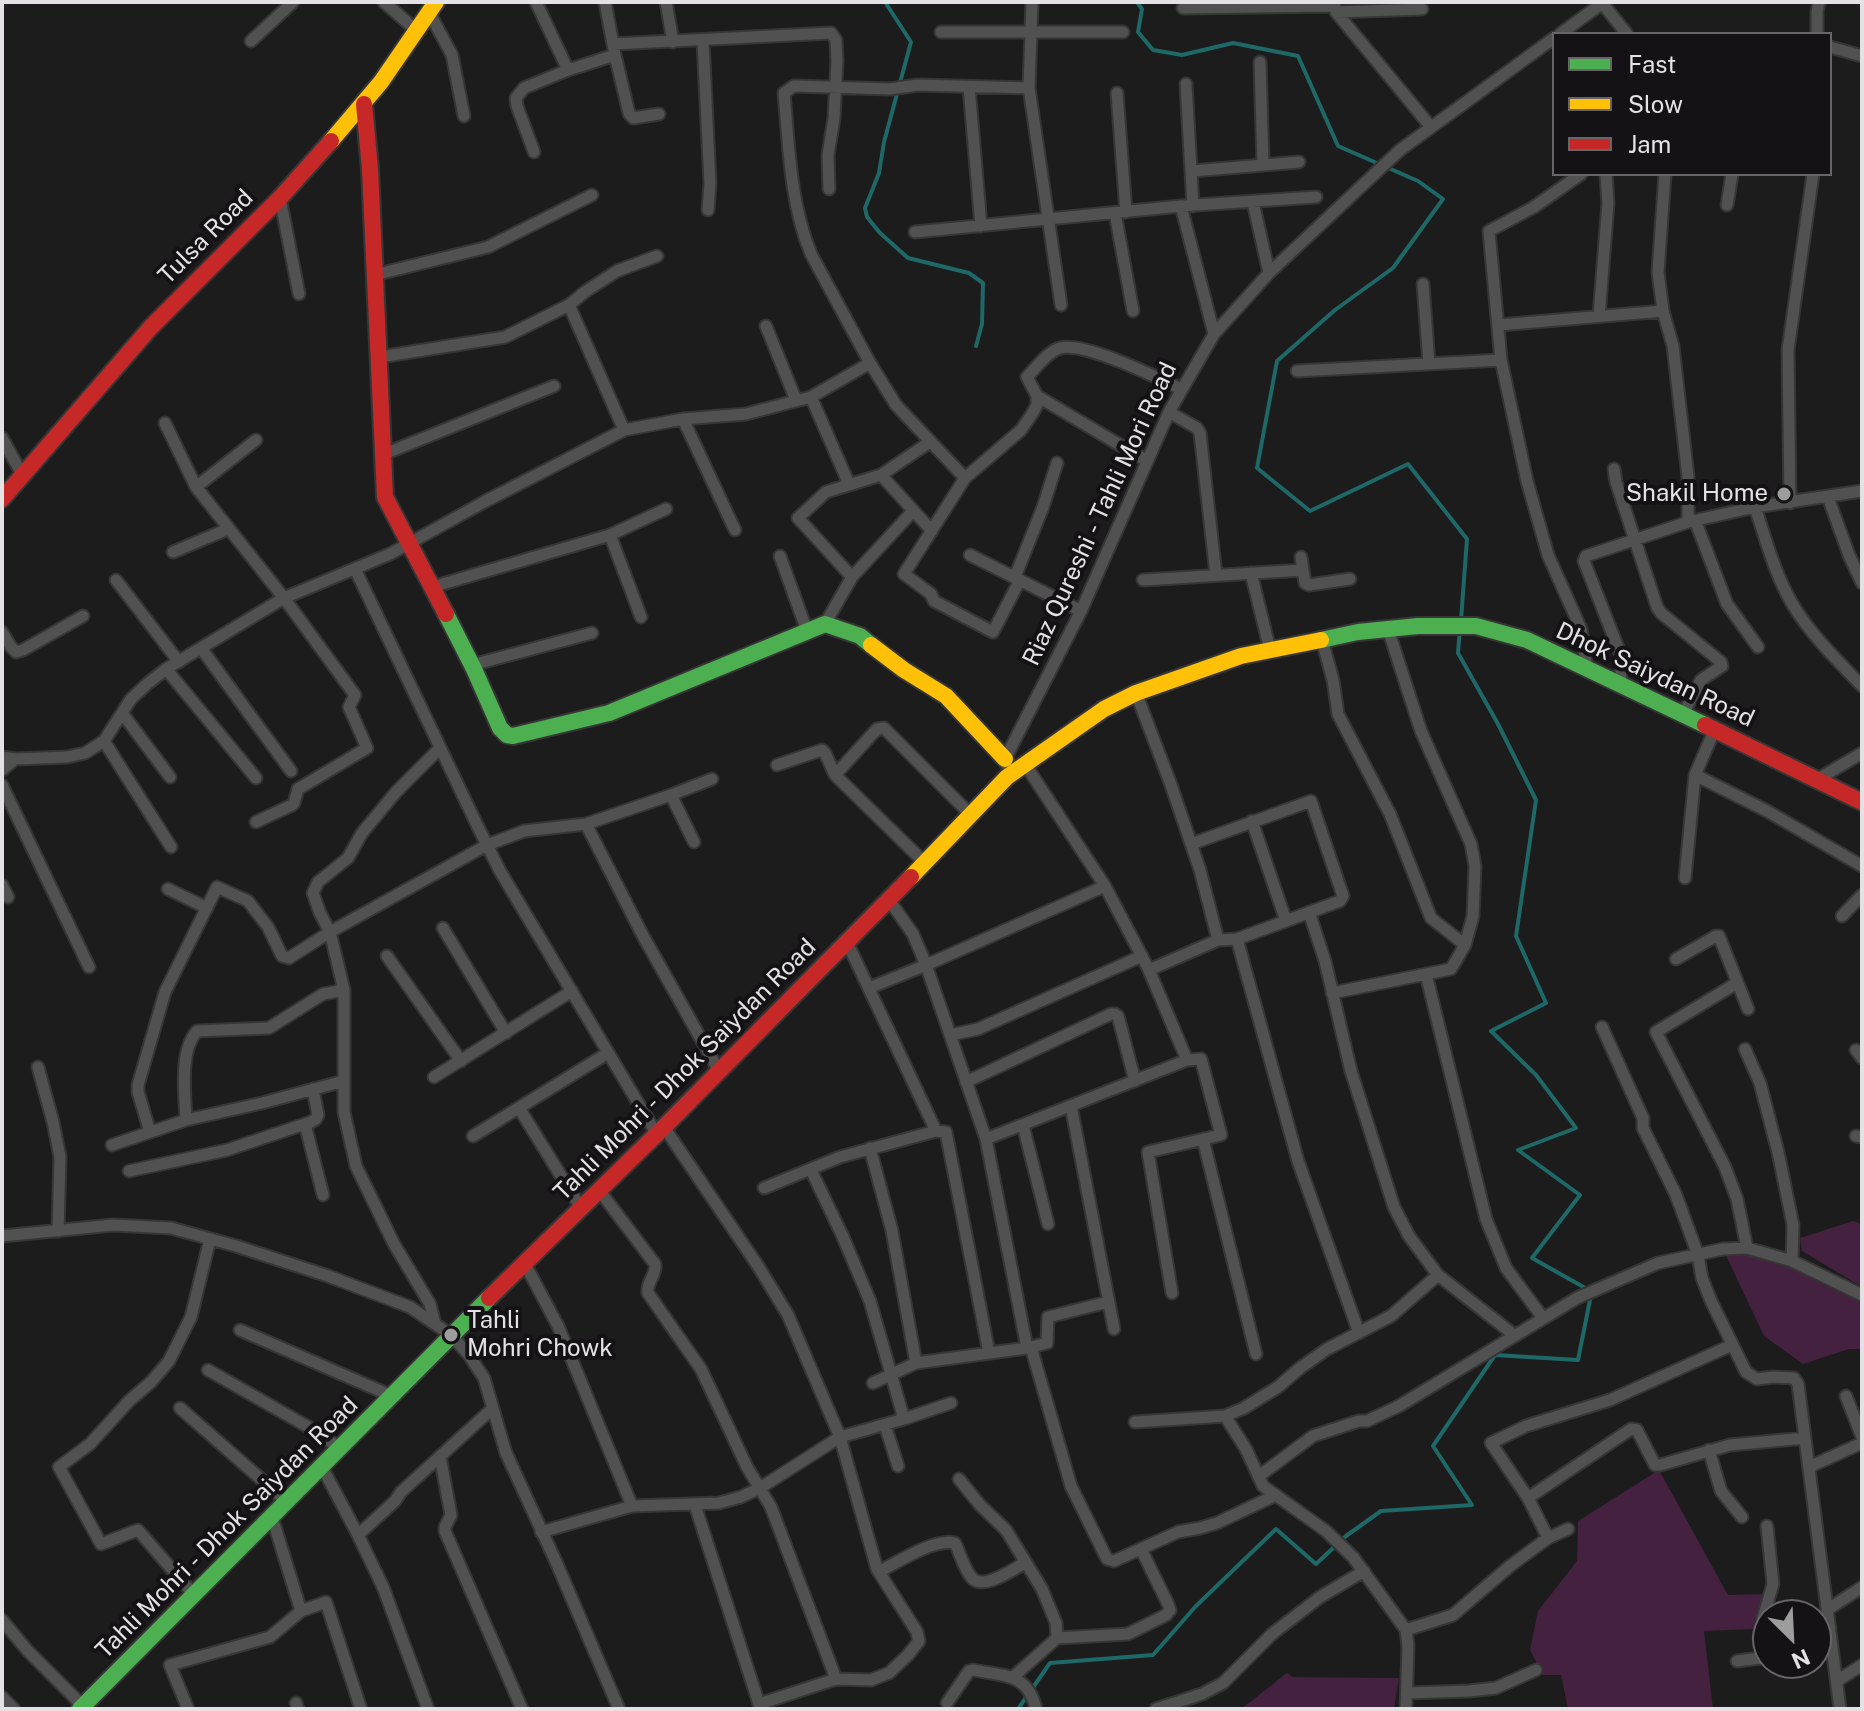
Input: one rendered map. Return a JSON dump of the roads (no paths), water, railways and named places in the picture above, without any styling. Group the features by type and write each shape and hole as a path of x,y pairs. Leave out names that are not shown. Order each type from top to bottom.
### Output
{"street":[{"path":"251,41 293,2"},
{"path":"384,2 416,30"},
{"path":"536,2 568,70"},
{"path":"605,2 629,113 633,118 659,114"},
{"path":"666,2 673,42"},
{"path":"1032,2 1029,88 1061,305"},
{"path":"1817,32 1819,2"},
{"path":"1563,32 1603,3 1625,32"},
{"path":"432,7 452,55 464,116"},
{"name":"Tulsa Road","path":"2,499 151,327 280,198 364,104 432,7"},
{"path":"1335,7 1431,127"},
{"path":"1183,8 1422,9"},
{"path":"941,32 1123,32"},
{"path":"534,152 516,98 524,88 614,50 673,42 831,33 836,40 837,61 834,118 828,155 829,189"},
{"name":"Riaz Qureshi - Tahli Mori Road","path":"1005,759 1081,611 1169,412 1214,334 1269,273 1400,150 1552,39"},
{"path":"703,41 710,183 708,210"},
{"path":"1832,48 1862,56"},
{"path":"1260,62 1263,165"},
{"path":"1186,84 1192,171 1187,206 1214,334"},
{"path":"965,478 896,405 811,254 793,189 784,93 794,86 1029,88"},
{"path":"969,87 981,226"},
{"path":"1117,93 1120,212 1133,311"},
{"path":"364,104 370,169 385,497 472,665 500,728 507,735 609,713 825,624 852,577 913,511"},
{"path":"1192,171 1299,162"},
{"path":"1578,176 1534,207 1489,231 1501,360 1527,481 1548,555 1581,629 1587,669"},
{"path":"1599,316 1608,203 1606,176"},
{"path":"1665,176 1658,272 1663,311 1673,346 1691,521 1727,604 1758,647"},
{"path":"1727,205 1732,176"},
{"path":"1790,503 1788,350 1813,176"},
{"path":"374,275 488,247 592,195"},
{"path":"915,232 1316,197"},
{"path":"280,198 299,294"},
{"path":"1253,202 1269,273"},
{"path":"380,357 505,337 569,305 617,271 657,256"},
{"path":"1423,284 1429,364"},
{"path":"569,305 624,430"},
{"path":"1499,325 1663,311"},
{"path":"766,326 796,400"},
{"path":"1057,463 1018,579 993,632 934,601 931,594 904,574 965,478 1021,430 1032,414 1037,405 1037,396 1027,377 1051,353 1070,347 1123,362 1181,389"},
{"path":"1297,371 1501,360"},
{"path":"2,770 8,758 67,757 85,753 104,741 131,699 166,669 284,598 408,545 624,430 683,419 746,414 811,397 870,363"},
{"path":"384,454 554,386"},
{"path":"1037,396 1147,461"},
{"path":"811,397 849,484"},
{"path":"1169,412 1197,428 1202,439 1216,575"},
{"path":"683,419 735,530"},
{"path":"165,423 196,487 284,598 355,695 349,707 367,748 298,789 292,805 256,822"},
{"path":"2,438 23,476"},
{"path":"196,487 256,440"},
{"path":"852,577 798,518 826,492 881,475 930,442"},
{"path":"1614,469 1661,613 1721,662 1719,669 1701,680 1683,714"},
{"path":"881,475 932,531"},
{"path":"1620,685 1622,658 1584,558 1586,556 1691,521 1755,507 1862,491"},
{"path":"1828,497 1862,583"},
{"path":"1755,507 1779,576 1794,606 1862,686"},
{"path":"432,587 610,535 666,509"},
{"path":"173,552 228,529"},
{"path":"610,535 641,617"},
{"path":"970,555 1081,611"},
{"path":"780,556 807,631"},
{"path":"1143,580 1251,573 1302,563 1305,583 1309,585 1350,579"},
{"path":"355,569 487,845 608,1053 758,1266 788,1315 840,1437 879,1572 917,1632 919,1641 889,1673 871,1680 836,1679 759,1704 695,1505"},
{"path":"1251,573 1270,650"},
{"path":"116,580 179,662"},
{"path":"2,632 16,652 83,616"},
{"path":"825,624 860,636 904,670 946,696 1005,759 1007,777"},
{"name":"Dhok Saiydan Road","path":"1418,626 1476,626 1527,640 1862,802"},
{"name":"Tahli Mohri - Dhok Saiydan Road","path":"81,1708 451,1335 719,1071 1007,777 1104,709 1136,693 1241,656 1358,632 1418,626"},
{"path":"1332,993 1451,969 1465,945 1473,916 1475,866 1471,844 1421,731 1388,629"},
{"path":"472,665 592,633"},
{"path":"1322,640 1338,714 1390,814 1431,918 1465,945"},
{"path":"201,648 291,771"},
{"path":"166,669 256,778"},
{"path":"1136,693 1191,844 1218,940"},
{"path":"122,713 170,777"},
{"path":"835,775 877,729 884,728 971,815"},
{"path":"1685,878 1695,775 1715,729"},
{"path":"104,741 171,847"},
{"path":"435,1324 430,1304 394,1244 356,1166 344,1112 344,990 330,932 313,893 318,882 348,858 362,833 396,792 440,748"},
{"path":"777,765 822,750 835,775 925,863"},
{"path":"1818,779 1862,753"},
{"path":"1025,764 1105,886 1149,970 1187,1060"},
{"path":"1695,775 1767,811 1862,866"},
{"path":"150,1132 138,1085 165,992 217,887 248,901 268,927 282,956 289,958 487,845 524,831 586,824 712,779"},
{"path":"2,785 89,967"},
{"path":"671,795 694,842"},
{"path":"1149,970 1218,940 1237,939 1340,901 1343,896 1312,802 1308,800 1191,844"},
{"path":"1252,821 1286,921"},
{"path":"586,824 642,934 719,1071"},
{"path":"2,885 8,897"},
{"path":"869,988 1105,886"},
{"path":"168,889 207,908"},
{"path":"889,900 913,934 926,965 986,1139 1029,1347 1071,1486 1102,1553 1114,1561 1178,1532 1217,1523 1276,1495"},
{"path":"1842,916 1860,901"},
{"path":"1309,912 1325,961 1351,1071 1394,1207 1409,1236 1438,1275 1514,1335"},
{"path":"443,928 506,1033"},
{"path":"1676,959 1719,936 1748,1009"},
{"path":"1237,939 1298,1161 1359,1333"},
{"path":"847,942 936,1131"},
{"path":"387,956 461,1061"},
{"path":"950,1035 978,1029 1142,956"},
{"path":"1426,974 1486,1219 1506,1268 1543,1318"},
{"path":"1737,983 1656,1032 1725,1167 1737,1199 1747,1248"},
{"path":"186,1120 186,1051 193,1034 197,1031 269,1028 323,994 344,990"},
{"path":"434,1077 572,991"},
{"path":"966,1082 1111,1014 1118,1016 1135,1081"},
{"path":"1602,1027 1643,1118 1643,1128 1676,1195 1698,1255 1702,1278 1746,1372 1757,1379 1794,1378 1798,1384 1826,1599"},
{"path":"1745,1049 1760,1083 1778,1152 1793,1225 1792,1261"},
{"path":"473,1136 608,1053"},
{"path":"986,1139 1187,1060 1201,1059 1221,1135 1148,1152 1172,1293"},
{"path":"38,1067 60,1157 58,1231"},
{"path":"112,1145 186,1120 344,1081"},
{"path":"129,1171 227,1150 305,1124 318,1115 313,1089"},
{"path":"1071,1106 1114,1329"},
{"path":"519,1108 581,1208"},
{"path":"305,1124 323,1195"},
{"path":"1023,1125 1048,1224"},
{"path":"764,1188 840,1157 936,1131 946,1132 989,1353"},
{"path":"1203,1139 1256,1354"},
{"path":"870,1148 892,1231 916,1363"},
{"path":"811,1170 870,1301 904,1419"},
{"path":"599,1190 655,1264 648,1293 701,1369 747,1467 771,1507 836,1679"},
{"path":"2,1236 113,1225 171,1228 356,1286 410,1307 451,1335 484,1378 506,1453 619,1709"},
{"path":"194,1595 138,1530 101,1544 59,1467 90,1444 169,1361 191,1317 210,1239"},
{"path":"1259,1476 1313,1436 1367,1421 1399,1406 1577,1298 1658,1263 1723,1249 1747,1248 1792,1261 1862,1295"},
{"path":"525,1264 558,1326 632,1506"},
{"path":"1135,1422 1225,1416 1244,1408 1278,1387 1327,1349 1391,1316 1438,1275"},
{"path":"873,1383 916,1363 1047,1343 1048,1317 1108,1302"},
{"path":"240,1330 392,1396"},
{"path":"1548,1538 1528,1498 1491,1443 1526,1426 1610,1400 1732,1345"},
{"path":"208,1370 340,1448"},
{"path":"1809,1467 1862,1440 1846,1396"},
{"path":"541,1532 632,1506 695,1505 741,1497 840,1437 951,1403"},
{"path":"180,1408 287,1502"},
{"path":"358,1535 493,1408"},
{"path":"1225,1416 1246,1449 1263,1486 1326,1531 1353,1557 1406,1630 1406,1709"},
{"path":"885,1425 898,1466"},
{"path":"1528,1498 1631,1429 1637,1430 1655,1465 1730,1445 1805,1438"},
{"path":"1709,1450 1721,1491 1742,1517"},
{"path":"440,1456 451,1515 445,1531 522,1709"},
{"path":"322,1467 383,1587 428,1709"},
{"path":"959,1479 1006,1530 1042,1589 1056,1623 1057,1638"},
{"path":"272,1517 301,1611"},
{"path":"1767,1526 1773,1584 1769,1599"},
{"path":"1406,1630 1453,1615 1510,1566 1548,1538 1568,1529"},
{"path":"879,1572 947,1541 955,1543 972,1577 978,1582 989,1582 1025,1563"},
{"path":"1018,1680 1057,1638 1128,1634 1166,1615 1170,1610 1168,1604 1141,1549"},
{"path":"1156,1709 1202,1694 1223,1683 1272,1634 1320,1597 1364,1571"},
{"path":"1832,1607 1862,1587"},
{"path":"188,1709 170,1665 270,1637 301,1611 326,1602 361,1709"},
{"path":"2,1620 81,1708"},
{"path":"1832,1650 1840,1709"},
{"path":"1737,1661 1752,1659"},
{"path":"1837,1681 1862,1665"},
{"path":"1407,1693 1496,1688 1536,1670"},
{"path":"947,1703 969,1671 1018,1680 1033,1695 1036,1709"},
{"path":"2,1697 14,1709"}],"waterway":[{"path":"885,2 911,42 884,142 879,173 865,208 867,217 908,258 969,273 983,283 982,324 976,346"},
{"path":"1137,2 1142,9 1138,32 1153,50 1182,55 1233,43 1298,56 1338,146 1418,181 1443,199 1393,268 1335,310 1277,361 1257,468 1310,511 1408,464 1467,539 1461,620"},
{"path":"1460,628 1458,653 1536,800 1516,936 1546,1003 1491,1031 1536,1075 1576,1128 1518,1150 1580,1195 1532,1258 1587,1289"},
{"path":"1018,1709 1050,1663 1153,1655 1196,1606 1276,1529 1316,1564 1346,1536 1381,1511 1472,1505 1433,1446 1495,1355 1578,1360 1591,1295"}],"place":[{"name":"Shakil Home","path":"1784,494"},
{"name":"Tahli Mohri Chowk","path":"451,1335"}]}
